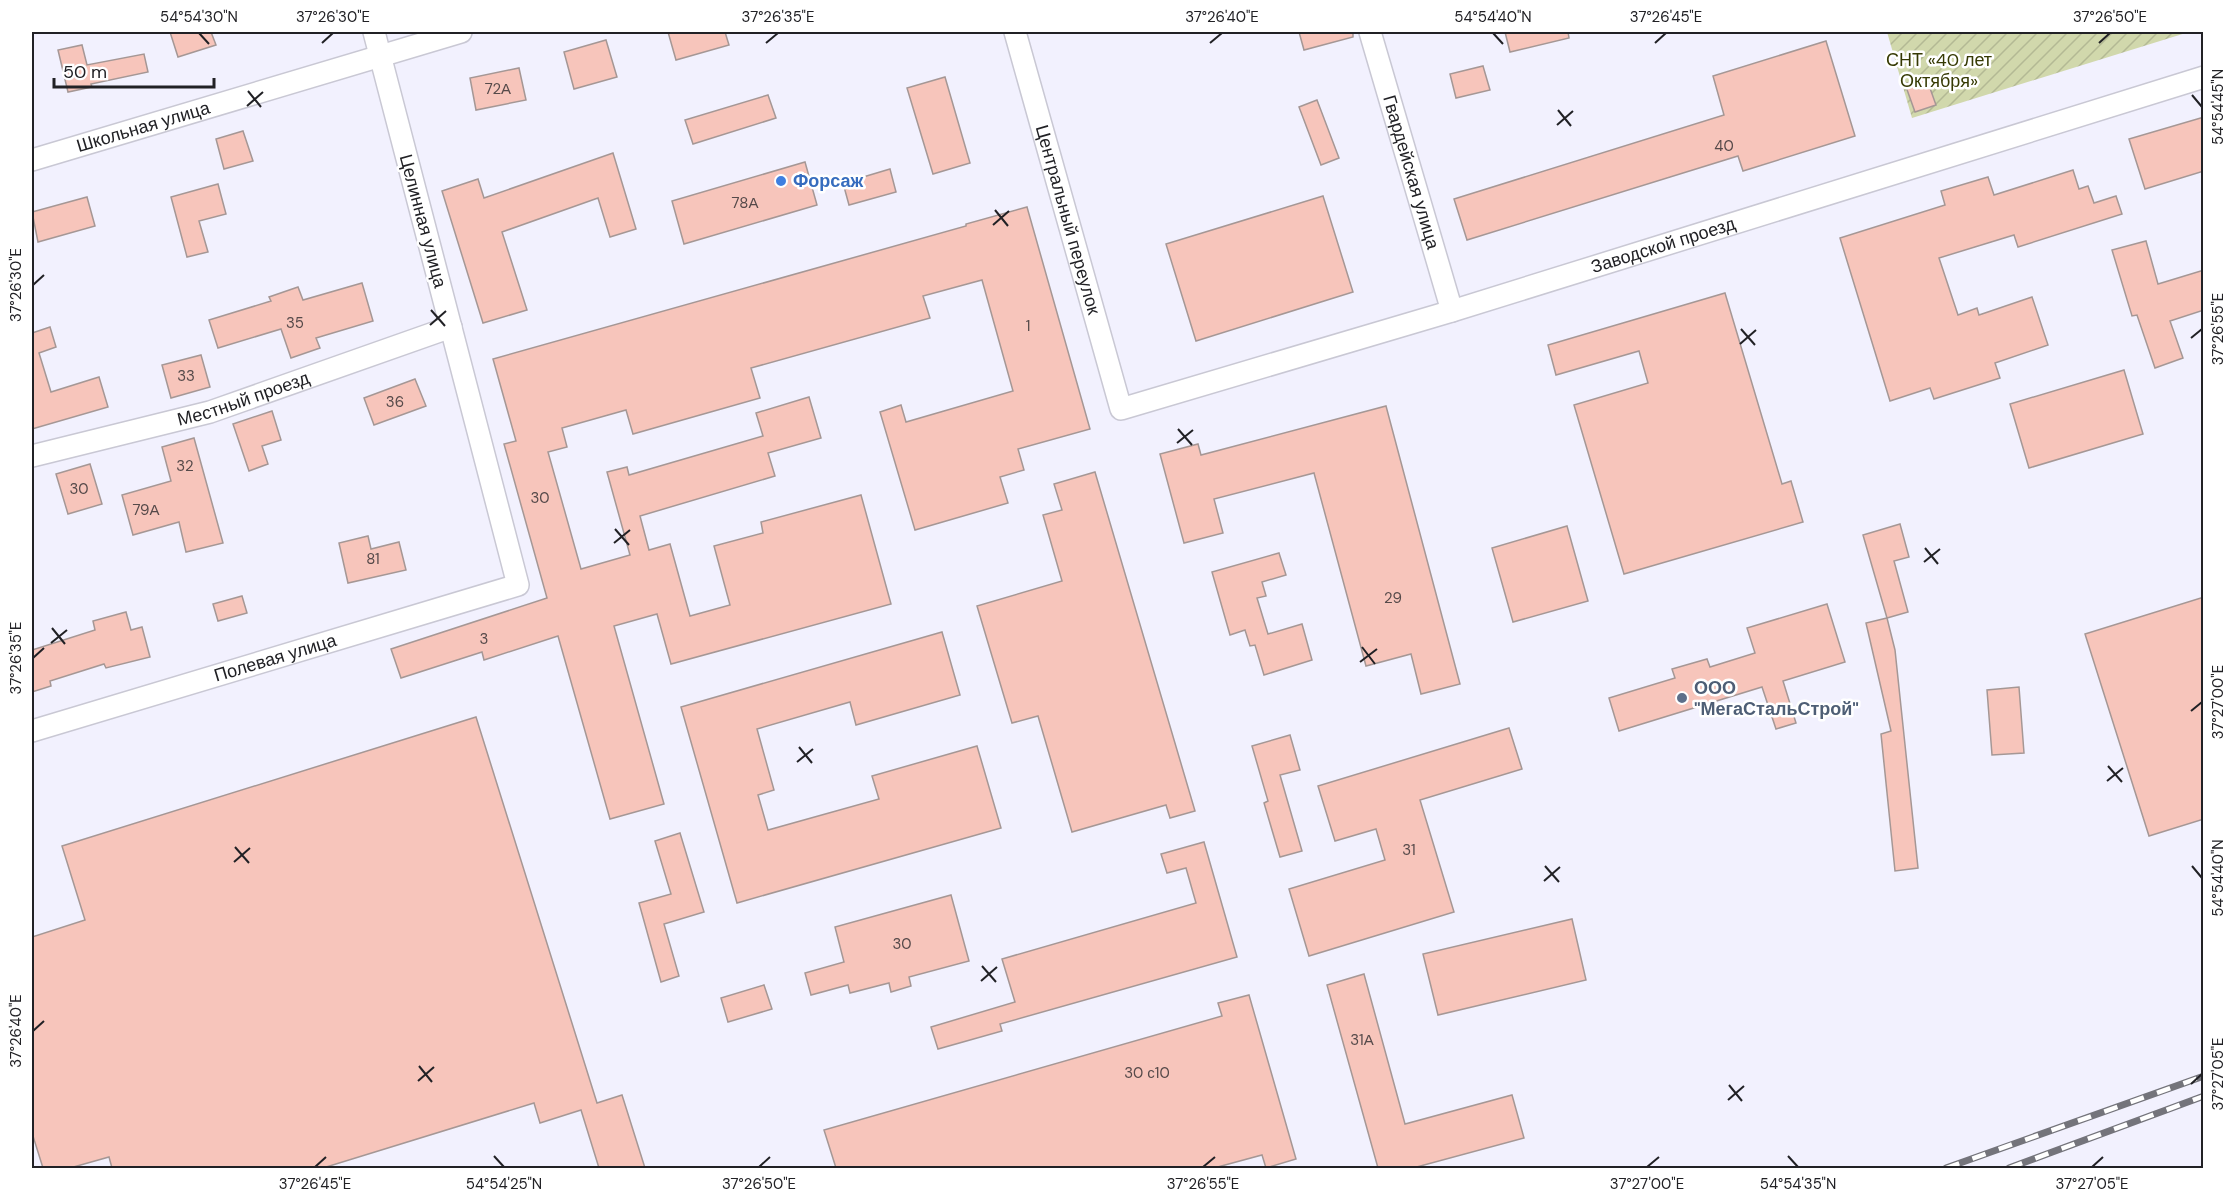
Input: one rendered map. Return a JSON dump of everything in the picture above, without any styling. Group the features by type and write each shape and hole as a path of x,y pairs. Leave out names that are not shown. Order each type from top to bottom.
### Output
{"street":[{"name":"Целинная улица","path":"374,32 518,585"},
{"name":"Школьная улица","path":"32,160 461,32"},
{"name":"Центральный переулок","path":"1015,32 1121,409"},
{"name":"Гвардейская улица","path":"1370,32 1452,311"},
{"name":"Заводской проезд","path":"1121,409 1452,311 2204,77"},
{"name":"Местный проезд","path":"32,456 210,412 451,327"},
{"name":"Полевая улица","path":"32,731 518,585"}],"green space":[{"name":"СНТ «40 лет Октября»","path":"1887,32 2189,32 1912,118"}],"building":[{"path":"170,32 211,32 216,45 178,57"},
{"path":"668,32 725,32 729,45 676,60"},
{"path":"1299,32 1353,32 1353,37 1304,50"},
{"path":"1505,32 1568,32 1569,38 1510,52"},
{"path":"606,40 617,77 574,89 564,52"},
{"path":"1826,41 1855,136 1743,171 1738,156 1467,240 1454,199 1724,115 1713,76"},
{"path":"82,45 87,65 144,54 148,72 91,84 92,87 68,92 58,50"},
{"path":"1483,66 1490,90 1456,98 1450,74"},
{"path":"519,68 526,100 476,110 470,78"},
{"path":"945,77 970,163 933,174 907,88"},
{"path":"1926,77 1936,105 1915,112 1905,84"},
{"path":"768,95 776,118 693,144 685,120"},
{"path":"1317,100 1339,158 1321,165 1299,107"},
{"path":"2204,117 2204,171 2145,189 2129,139"},
{"path":"243,131 253,161 224,169 216,139"},
{"path":"613,153 636,229 610,237 598,198 502,232 527,310 483,323 442,191 478,179 484,198"},
{"path":"805,162 817,205 684,244 672,201"},
{"path":"890,169 896,192 849,205 843,183"},
{"path":"2073,170 2079,189 2088,186 2094,203 2116,196 2122,214 2018,247 2014,235 1939,258 1958,315 1977,308 1979,315 2032,297 2048,345 1995,363 2000,378 1934,399 1930,388 1890,401 1840,238 1945,205 1941,191 1988,177 1994,195"},
{"path":"218,184 226,214 199,221 208,252 187,257 171,197"},
{"path":"1323,196 1353,292 1196,341 1166,244"},
{"path":"87,197 95,226 38,242 32,212"},
{"path":"1027,207 1090,429 1018,449 1024,470 1000,477 1008,503 915,530 880,412 901,405 906,422 1013,391 982,280 923,296 930,318 751,368 760,398 633,434 626,410 562,428 567,447 548,452 581,569 630,555 607,472 627,467 629,475 763,436 756,413 809,397 821,438 768,453 775,476 640,516 649,550 670,544 690,616 730,605 714,546 763,533 761,522 861,495 891,604 671,664 657,614 614,626 664,804 610,819 558,636 484,660 482,652 401,678 391,649 547,598 504,444 516,441 493,359"},
{"path":"2146,241 2158,284 2204,270 2204,310 2170,321 2183,358 2155,368 2137,315 2132,316 2112,250"},
{"path":"362,283 373,321 316,338 320,348 291,358 281,329 218,348 209,320 271,301 269,297 298,287 303,300"},
{"path":"1725,293 1782,484 1791,481 1803,522 1624,574 1574,405 1648,383 1639,351 1556,375 1548,345"},
{"path":"50,327 56,347 39,353 51,392 99,377 108,407 32,429 32,333"},
{"path":"201,355 210,387 171,398 162,365"},
{"path":"2124,370 2143,434 2029,468 2010,404"},
{"path":"415,379 426,406 374,425 364,398"},
{"path":"1386,406 1460,684 1421,694 1411,654 1366,666 1314,473 1214,499 1223,533 1184,543 1160,454 1198,444 1201,455"},
{"path":"272,411 281,440 262,446 268,464 249,471 233,424"},
{"path":"194,438 223,543 186,552 179,522 133,535 122,495 171,481 162,447"},
{"path":"90,464 102,504 68,514 56,474"},
{"path":"1095,472 1195,811 1170,818 1166,805 1072,832 1038,716 1012,723 977,606 1062,581 1043,515 1062,510 1054,484"},
{"path":"1900,524 1909,557 1894,561 1908,612 1887,618 1863,535"},
{"path":"1567,526 1588,601 1513,622 1492,548"},
{"path":"368,536 371,549 399,542 406,570 348,583 339,543"},
{"path":"1279,553 1286,575 1262,582 1266,596 1257,598 1268,634 1302,624 1312,660 1264,675 1255,645 1250,646 1245,630 1230,635 1212,572"},
{"path":"242,596 247,613 218,621 213,604"},
{"path":"2204,597 2204,819 2149,836 2085,634"},
{"path":"1827,604 1845,662 1783,681 1796,723 1776,729 1762,687 1619,731 1609,698 1675,678 1672,669 1707,659 1710,667 1755,653 1747,628"},
{"path":"126,612 131,630 142,627 150,657 106,668 104,664 50,681 51,686 32,692 32,650 95,630 93,621"},
{"path":"1887,618 1895,650 1918,868 1895,871 1881,734 1891,731 1866,623"},
{"path":"942,632 960,695 856,725 850,702 757,729 774,790 758,795 768,830 879,799 872,776 977,746 1001,828 737,903 681,707"},
{"path":"2019,687 2024,753 1992,755 1987,690"},
{"path":"476,717 597,1103 622,1095 645,1168 599,1168 581,1110 540,1123 534,1103 323,1168 112,1168 109,1157 70,1168 43,1168 32,1133 32,937 85,920 62,846"},
{"path":"1509,728 1522,769 1420,800 1454,912 1309,956 1289,889 1385,860 1376,829 1335,841 1318,786"},
{"path":"1290,735 1300,770 1280,775 1302,851 1280,857 1264,803 1268,801 1252,746"},
{"path":"680,833 704,912 664,924 679,976 661,982 639,903 671,894 655,841"},
{"path":"1204,842 1237,957 1000,1024 1002,1031 938,1049 931,1027 1015,1002 1002,959 1196,903 1186,868 1167,873 1161,854"},
{"path":"951,895 969,961 909,977 911,986 891,992 889,983 850,993 848,985 811,995 805,973 844,962 835,927"},
{"path":"1572,919 1586,980 1438,1015 1423,954"},
{"path":"1364,974 1405,1124 1512,1095 1524,1138 1413,1168 1378,1168 1327,985"},
{"path":"764,985 772,1009 728,1022 721,998"},
{"path":"1249,995 1296,1159 1266,1168 1262,1155 1214,1168 836,1168 824,1130 1222,1016 1218,1003"}],"railway":[{"path":"1946,1168 2204,1076"},
{"path":"2009,1168 2204,1096"}],"place":[{"name":"Форсаж","path":"781,181"},
{"name":"ООО \"МегаСтальСтрой\"","path":"1682,698"}]}
